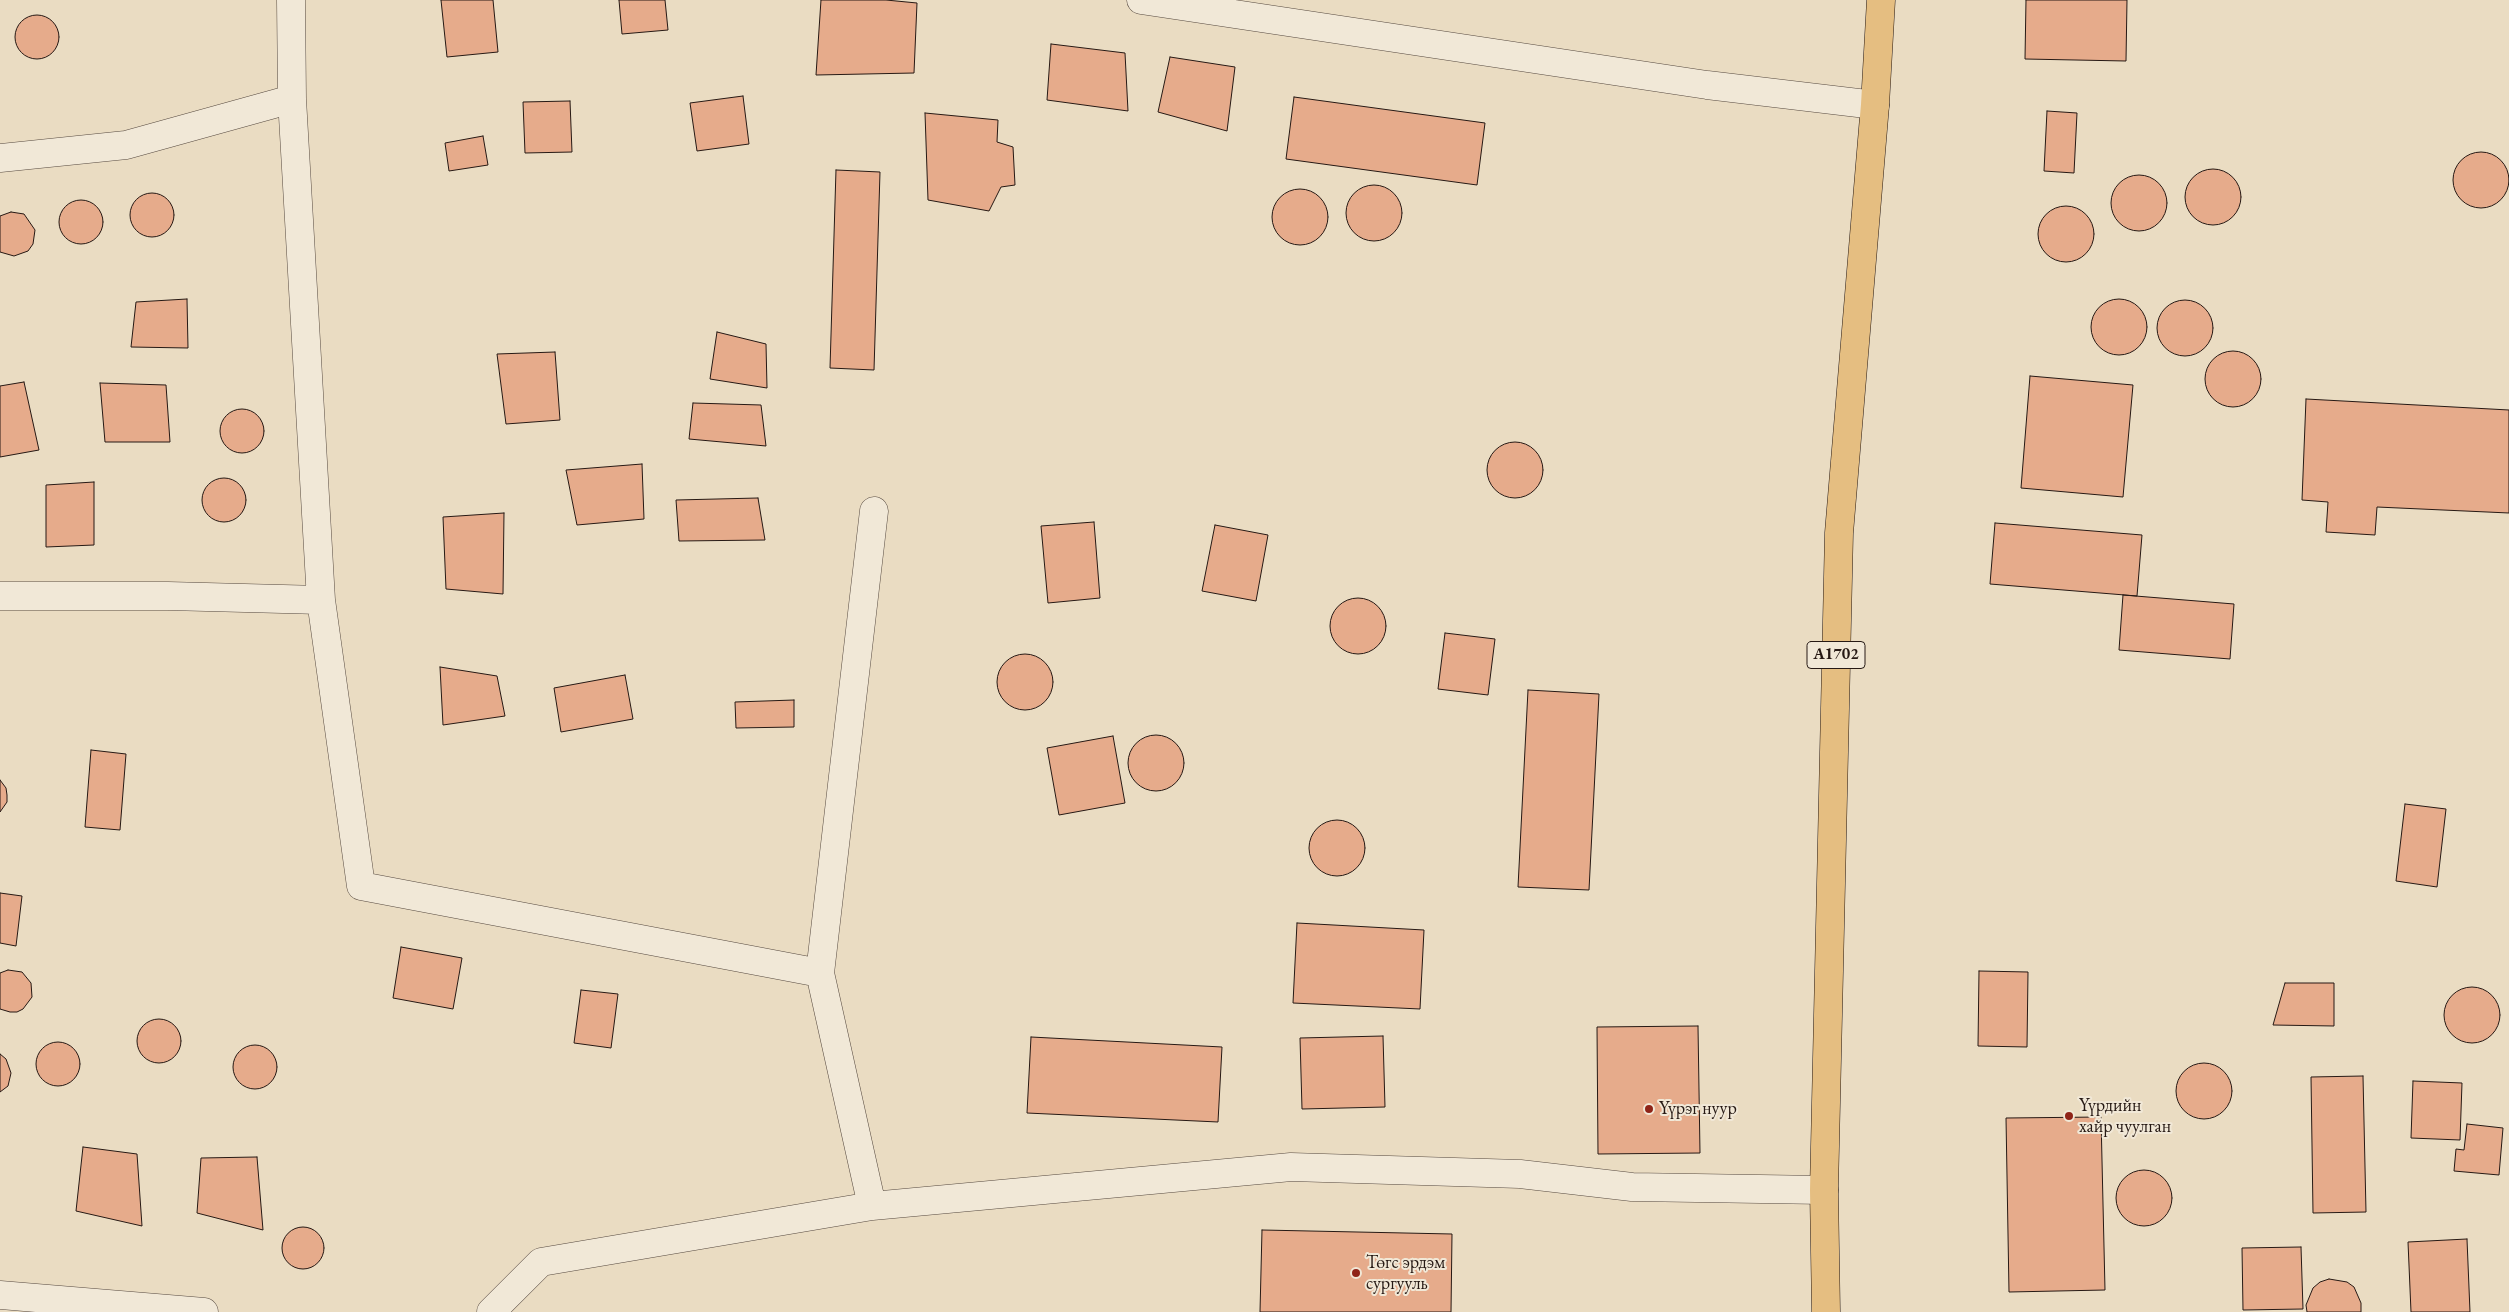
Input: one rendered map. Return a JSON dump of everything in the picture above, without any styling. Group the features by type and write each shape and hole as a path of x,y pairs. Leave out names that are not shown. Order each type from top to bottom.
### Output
{"highway":[{"name":"A1702","path":"1826,1312 1824,1190 1839,533 1875,105 1880,0"}],"street":[{"path":"291,0 292,99 321,600 362,886 820,973"},
{"path":"1141,0 1707,85 1875,105"},
{"path":"0,158 126,145 292,99"},
{"path":"872,1206 820,973 874,511"},
{"path":"0,596 168,596 321,600"},
{"path":"491,1312 541,1262 872,1206 1291,1167 1520,1174 1632,1188 1824,1190"},
{"path":"0,1295 204,1312"}],"building":[{"path":"441,0 493,0 498,52 447,57"},
{"path":"619,0 665,0 668,30 622,34"},
{"path":"821,0 886,0 917,3 914,73 816,75"},
{"path":"2026,0 2127,0 2126,61 2025,59"},
{"path":"41,15 53,21 58,28 58,46 53,53 46,58 33,59 25,56 18,49 15,33 18,25 25,18"},
{"path":"1051,44 1125,53 1128,111 1047,100"},
{"path":"1170,57 1235,67 1227,131 1158,112"},
{"path":"743,96 749,144 697,151 690,103"},
{"path":"1294,97 1485,123 1477,185 1286,159"},
{"path":"570,101 572,152 525,153 523,102"},
{"path":"2047,111 2077,113 2074,173 2044,171"},
{"path":"925,113 998,120 997,142 1013,147 1015,185 1001,187 989,211 928,200"},
{"path":"483,136 488,165 449,171 445,143"},
{"path":"2481,152 2492,154 2501,160 2507,169 2509,180 2507,191 2501,200 2492,206 2481,208 2470,206 2461,200 2455,191 2453,180 2455,169 2461,160 2470,154"},
{"path":"2213,169 2224,171 2233,177 2239,186 2241,197 2239,208 2233,217 2224,223 2213,225 2202,223 2193,217 2187,208 2185,197 2187,186 2193,177 2202,171"},
{"path":"836,170 880,172 874,370 830,368"},
{"path":"2139,175 2154,180 2162,188 2167,203 2162,218 2154,226 2139,231 2124,226 2116,218 2111,203 2116,188 2124,180"},
{"path":"1374,185 1385,187 1394,193 1400,202 1402,213 1400,224 1394,233 1385,239 1374,241 1363,239 1354,233 1348,224 1346,213 1348,202 1354,193 1363,187"},
{"path":"1300,189 1315,194 1323,202 1328,217 1323,232 1315,240 1300,245 1285,240 1277,232 1272,217 1277,202 1285,194"},
{"path":"156,193 168,199 173,206 173,224 168,231 161,236 148,237 140,234 133,227 130,211 133,203 140,196"},
{"path":"85,200 97,206 102,213 102,231 97,238 90,243 77,244 69,241 62,234 59,218 62,210 69,203"},
{"path":"2066,206 2081,211 2089,219 2094,234 2089,249 2081,257 2066,262 2051,257 2043,249 2038,234 2043,219 2051,211"},
{"path":"11,212 24,214 35,230 33,244 28,251 14,256 0,252 0,216"},
{"path":"187,299 188,348 131,347 136,302"},
{"path":"2119,299 2134,304 2142,312 2147,327 2142,342 2134,350 2119,355 2104,350 2096,342 2091,327 2096,312 2104,304"},
{"path":"2185,300 2200,305 2208,313 2213,328 2208,343 2200,351 2185,356 2170,351 2162,343 2157,328 2162,313 2170,305"},
{"path":"717,332 766,344 767,388 710,379"},
{"path":"2233,351 2253,359 2261,379 2253,399 2233,407 2213,399 2205,379 2213,359"},
{"path":"555,352 560,420 506,424 497,354"},
{"path":"2030,376 2133,385 2123,497 2021,488"},
{"path":"24,382 39,450 0,457 0,386"},
{"path":"100,383 166,385 170,442 105,442"},
{"path":"2306,399 2509,410 2509,513 2377,507 2375,535 2326,532 2328,502 2302,500"},
{"path":"693,403 761,405 766,446 689,439"},
{"path":"246,409 258,415 263,422 263,440 258,447 251,452 238,453 230,450 223,443 220,427 223,419 230,412"},
{"path":"1515,442 1530,447 1538,455 1543,470 1538,485 1530,493 1515,498 1500,493 1492,485 1487,470 1492,455 1500,447"},
{"path":"642,464 644,519 577,525 566,470"},
{"path":"228,478 240,484 245,491 245,509 240,516 233,521 220,522 212,519 205,512 202,496 205,488 212,481"},
{"path":"94,482 94,545 46,547 46,485"},
{"path":"758,498 765,540 679,541 676,500"},
{"path":"504,513 503,594 446,589 443,517"},
{"path":"1094,522 1100,598 1048,603 1041,526"},
{"path":"1995,523 2142,535 2137,596 1990,584"},
{"path":"1215,525 1268,535 1256,601 1202,591"},
{"path":"2123,595 2234,604 2230,659 2119,650"},
{"path":"1358,598 1373,603 1381,611 1386,626 1381,641 1373,649 1358,654 1343,649 1335,641 1330,626 1335,611 1343,603"},
{"path":"1445,633 1495,639 1488,695 1438,689"},
{"path":"1025,654 1040,659 1048,667 1053,682 1048,697 1040,705 1025,710 1010,705 1002,697 997,682 1002,667 1010,659"},
{"path":"440,667 497,676 505,716 443,725"},
{"path":"625,675 633,719 561,732 554,688"},
{"path":"1528,690 1599,694 1589,890 1518,887"},
{"path":"794,700 794,727 736,728 735,702"},
{"path":"1156,735 1171,740 1179,748 1184,763 1179,778 1171,786 1156,791 1141,786 1133,778 1128,763 1133,748 1141,740"},
{"path":"1113,736 1125,803 1059,815 1047,748"},
{"path":"91,750 126,754 120,830 85,827"},
{"path":"0,780 6,788 7,802 0,812"},
{"path":"2405,804 2446,809 2437,887 2396,881"},
{"path":"1337,820 1352,825 1360,833 1365,848 1360,863 1352,871 1337,876 1322,871 1314,863 1309,848 1314,833 1322,825"},
{"path":"0,893 22,896 16,946 0,943"},
{"path":"1297,923 1424,930 1420,1009 1293,1003"},
{"path":"401,947 462,958 453,1009 393,998"},
{"path":"8,970 22,972 31,983 32,997 23,1009 17,1012 0,1009 0,973"},
{"path":"1979,971 2028,972 2027,1047 1978,1046"},
{"path":"2285,983 2334,983 2334,1026 2273,1025"},
{"path":"2472,987 2487,992 2495,1000 2500,1015 2495,1030 2487,1038 2472,1043 2457,1038 2449,1030 2444,1015 2449,1000 2457,992"},
{"path":"581,990 618,994 611,1048 574,1043"},
{"path":"163,1019 175,1025 180,1032 180,1050 175,1057 168,1062 155,1063 147,1060 140,1053 137,1037 140,1029 147,1022"},
{"name":"Үүрэг нуур","path":"1698,1026 1700,1153 1598,1154 1597,1027"},
{"path":"1383,1036 1385,1107 1302,1109 1300,1038"},
{"path":"1031,1037 1222,1047 1218,1122 1027,1113"},
{"path":"62,1042 74,1048 79,1055 79,1073 74,1080 67,1085 54,1086 46,1083 39,1076 36,1060 39,1052 46,1045"},
{"path":"259,1045 271,1051 276,1058 276,1076 271,1083 264,1088 251,1089 243,1086 236,1079 233,1063 236,1055 243,1048"},
{"path":"0,1054 6,1059 11,1073 8,1086 0,1092"},
{"path":"2204,1063 2219,1068 2227,1076 2232,1091 2227,1106 2219,1114 2204,1119 2189,1114 2181,1106 2176,1091 2181,1076 2189,1068"},
{"path":"2363,1076 2366,1212 2313,1213 2311,1077"},
{"path":"2413,1081 2462,1083 2460,1140 2411,1138"},
{"path":"2101,1117 2105,1290 2009,1292 2006,1118"},
{"path":"2467,1124 2503,1128 2499,1175 2454,1171 2456,1149 2464,1150"},
{"path":"83,1147 137,1154 142,1226 76,1211"},
{"path":"257,1157 263,1230 197,1213 201,1158"},
{"path":"2144,1170 2159,1175 2167,1183 2172,1198 2167,1213 2159,1221 2144,1226 2129,1221 2121,1213 2116,1198 2121,1183 2129,1175"},
{"path":"307,1227 315,1230 321,1236 324,1248 321,1260 315,1266 299,1269 291,1266 285,1260 282,1244 285,1236 291,1230"},
{"name":"Төгс эрдэм сургууль","path":"1262,1230 1452,1234 1451,1312 1260,1312"},
{"path":"2467,1239 2470,1312 2411,1312 2408,1242"},
{"path":"2301,1247 2303,1309 2243,1310 2242,1248"},
{"path":"2329,1279 2347,1282 2354,1287 2361,1303 2361,1312 2307,1312 2306,1305 2313,1288 2320,1282"}],"place":[{"name":"Үүрэг нуур","path":"1649,1109"},
{"name":"Үүрдийн хайр чуулган","path":"2069,1116"},
{"name":"Төгс эрдэм сургууль","path":"1356,1273"}]}
